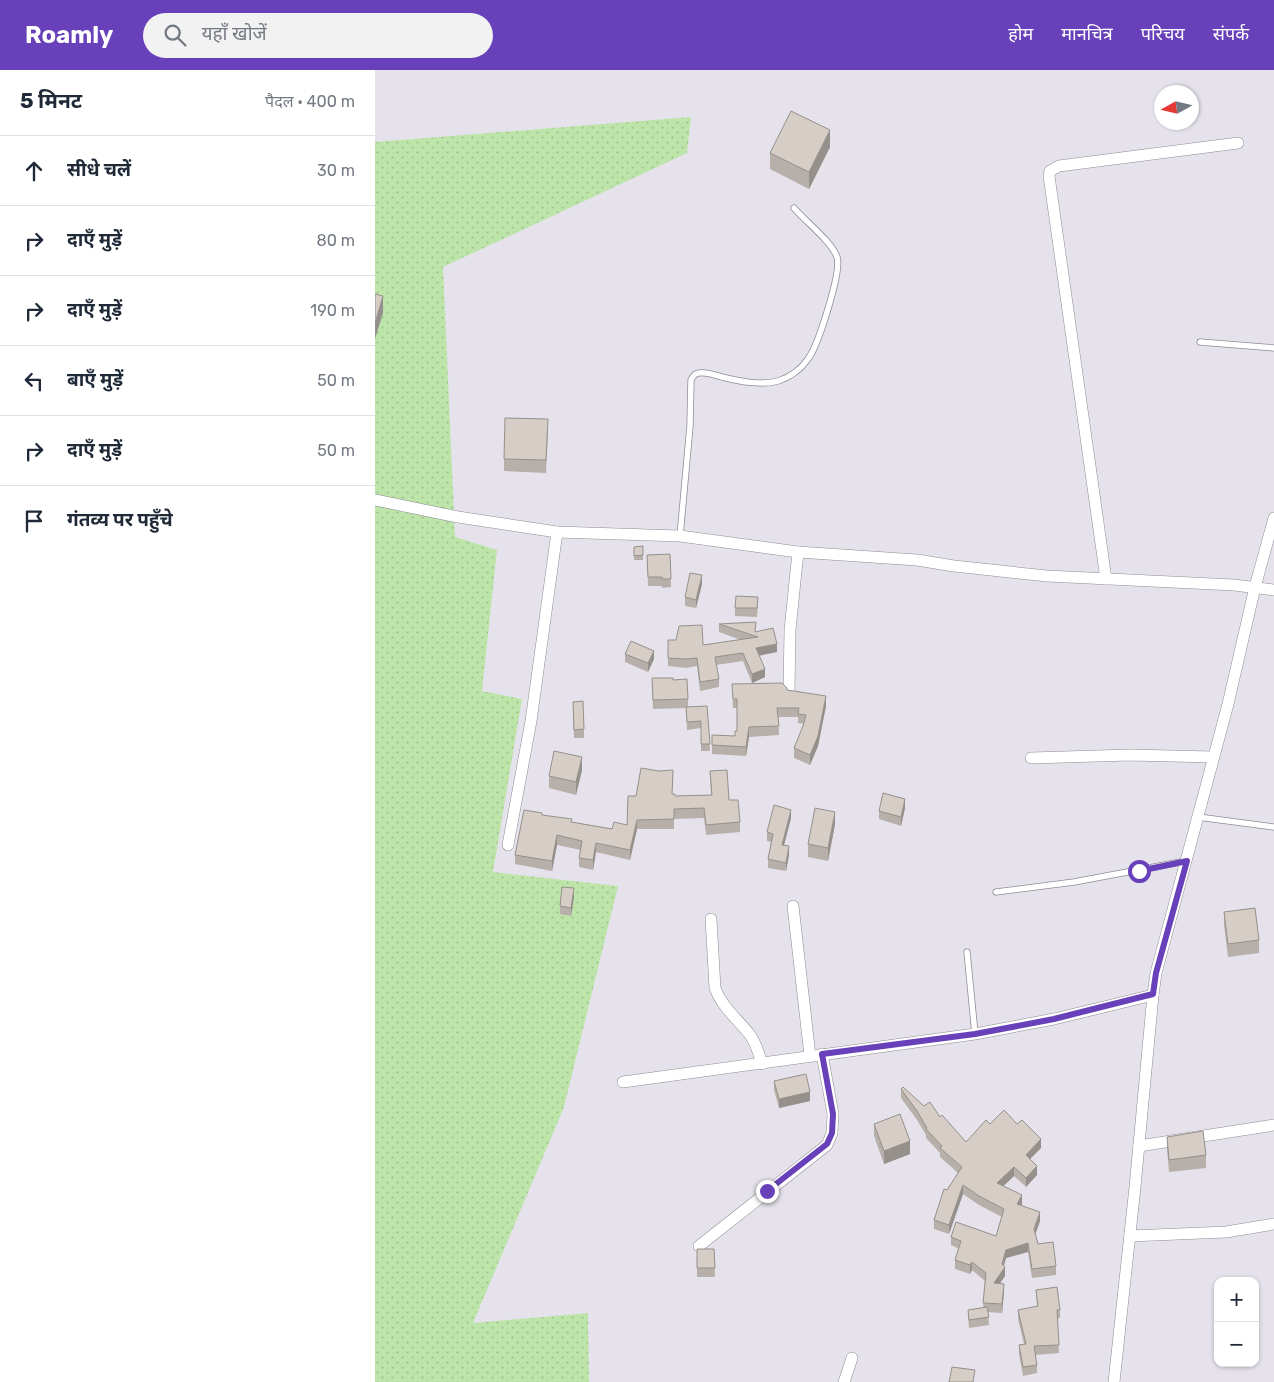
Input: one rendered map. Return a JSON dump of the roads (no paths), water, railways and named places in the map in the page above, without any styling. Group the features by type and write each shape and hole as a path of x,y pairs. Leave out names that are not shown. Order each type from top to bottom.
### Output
{"street":[{"path":"1106,579 1049,170 1059,166 1238,143"},
{"path":"375,500 458,517 557,532 679,536 798,552 917,560 1038,575 1234,585 1274,590"},
{"path":"1114,1382 1156,973 1228,704 1255,587 1274,518"},
{"path":"508,845 531,720 557,532"},
{"path":"789,690 790,630 798,552"},
{"path":"1031,758 1130,755 1213,757"},
{"path":"699,1246 827,1144 832,1133 833,1114 816,1055 793,906"},
{"path":"711,919 715,988 725,1007 751,1037 763,1064"},
{"path":"623,1082 975,1034 1054,1019 1153,994"},
{"path":"1139,1146 1274,1125"},
{"path":"1130,1236 1226,1232 1274,1224"},
{"path":"844,1382 852,1358"}],"lane":[{"path":"679,536 691,426 691,380 694,375 705,373 730,379 764,383 789,377 801,368 810,357 823,321 834,287 838,259 829,244 794,208"},
{"path":"1200,342 1274,348"},
{"path":"1198,817 1274,828"},
{"path":"996,892 1074,882 1187,861"},
{"path":"967,952 975,1034"}]}
